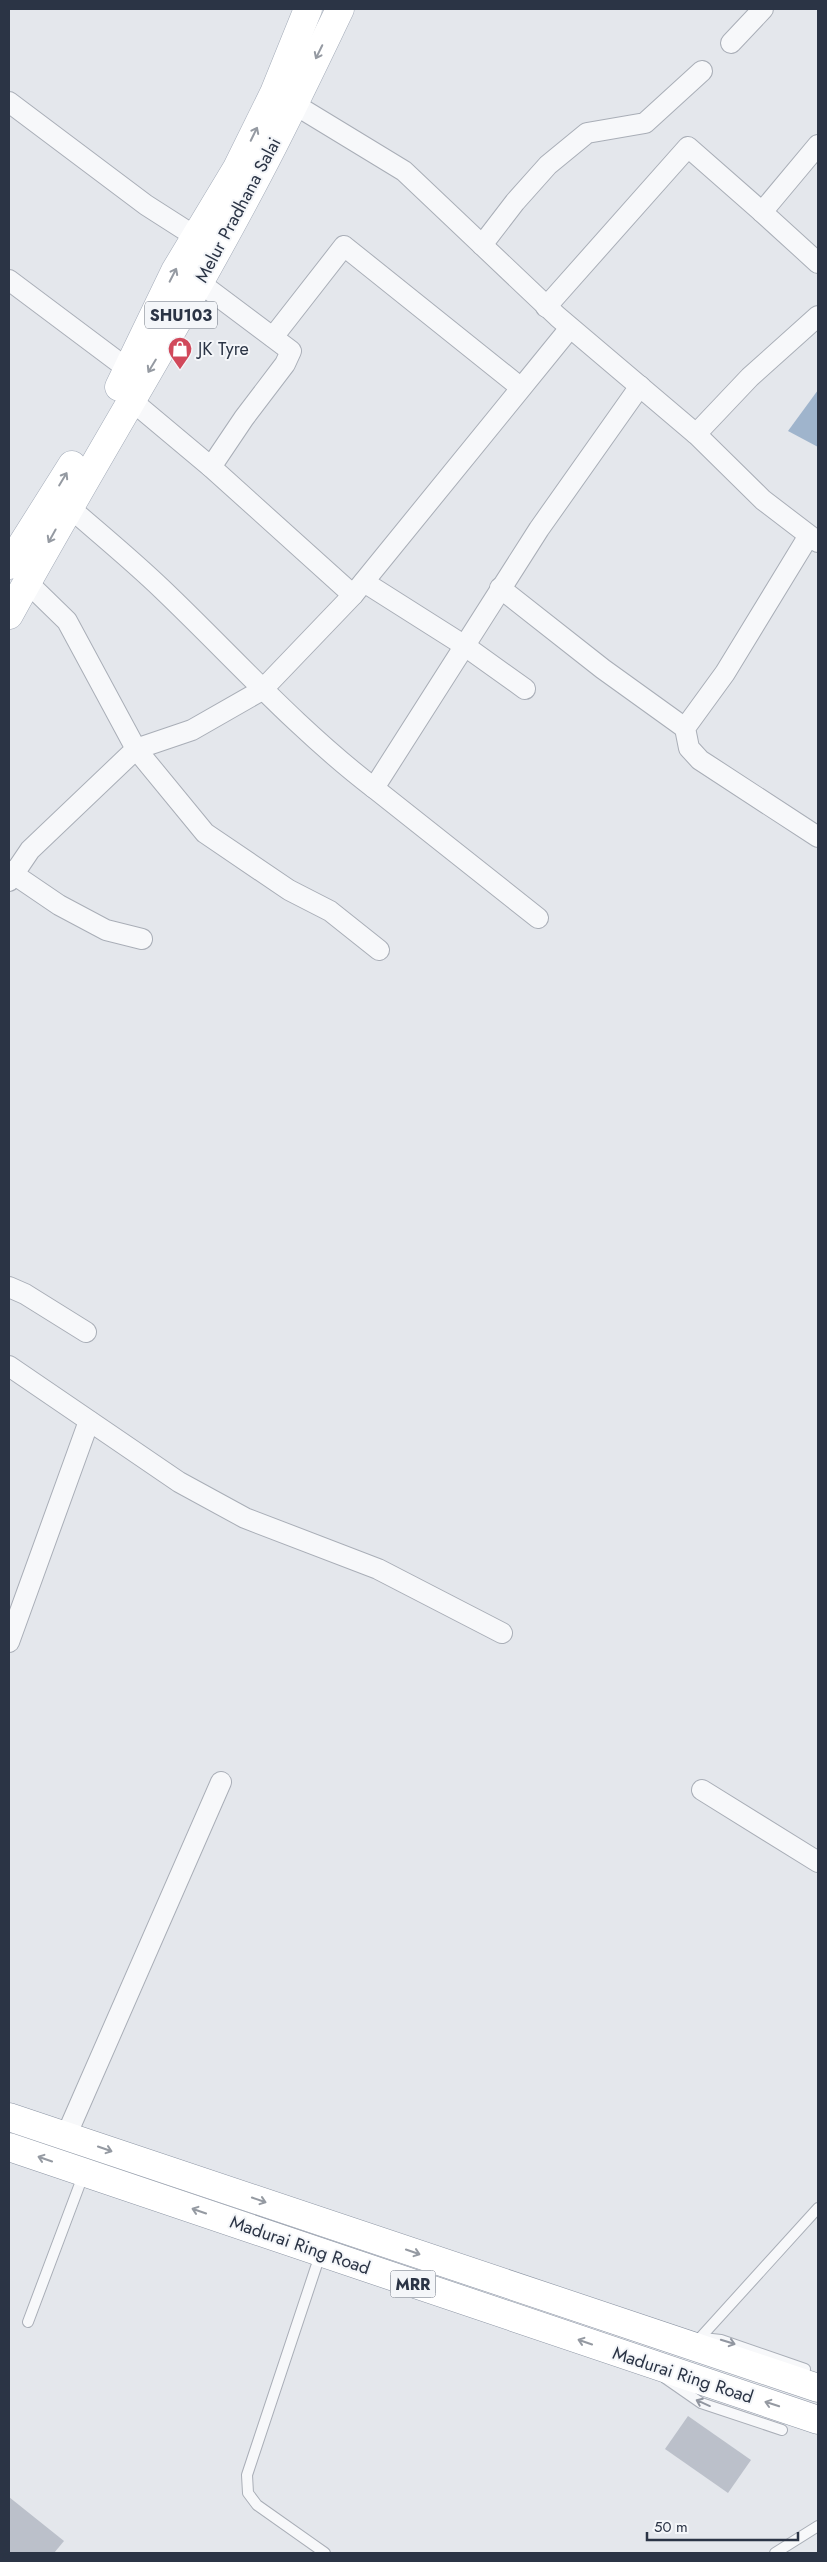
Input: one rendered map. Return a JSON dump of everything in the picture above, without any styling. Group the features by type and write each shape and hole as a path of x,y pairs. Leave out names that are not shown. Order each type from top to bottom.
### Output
{"main road":[{"name":"Melur Pradhana Salai","path":"16,559 69,507 199,282 260,171 284,98 308,9"},
{"name":"Melur Pradhana Salai","path":"9,615 16,559 129,370 175,270 237,168 340,9"},
{"name":"Madurai Ring Road","path":"9,2117 662,2336 812,2378"},
{"name":"Madurai Ring Road","path":"9,2147 818,2420"}],"street":[{"path":"731,44 763,9"},
{"path":"482,245 515,202 548,165 587,133 645,123 702,71"},
{"path":"284,98 404,171 570,328 696,434 763,500 813,540 725,673 685,728"},
{"path":"9,102 146,205 196,237"},
{"path":"762,212 818,145"},
{"path":"546,306 688,147 818,263"},
{"path":"274,337 344,246 520,387"},
{"path":"9,280 129,370"},
{"path":"199,282 292,351 285,364 244,418 211,467"},
{"path":"696,434 750,377 818,316"},
{"path":"142,939 106,930 59,905 10,875 30,850 136,749 192,730 262,690 359,588 520,387 570,328"},
{"path":"374,788 539,528 640,386"},
{"path":"131,400 359,588 465,646 524,689"},
{"path":"69,507 163,590 262,690 335,758 538,918"},
{"path":"16,559 66,621 136,749 205,834 289,890 330,911 379,950"},
{"path":"500,588 603,669 685,728 689,748 700,760 818,838"},
{"path":"9,1287 25,1294 86,1332"},
{"path":"9,1366 179,1482 245,1518 378,1569 502,1634"},
{"path":"9,1642 89,1421"},
{"path":"66,2136 221,1782"},
{"path":"702,1790 818,1862"}],"lane":[{"path":"28,2322 84,2173"},
{"path":"700,2338 818,2208"},
{"path":"321,2252 247,2475 248,2493 257,2505 325,2553"},
{"path":"662,2336 722,2340 812,2378"},
{"path":"649,2364 677,2389 701,2403 782,2430"},
{"path":"776,2553 818,2526"}],"water":[{"path":"818,390 818,447 788,431"}],"building":[{"path":"688,2416 751,2460 728,2493 665,2449"},
{"path":"9,2497 64,2541 54,2553 9,2553"}],"place":[{"name":"JK Tyre","path":"180,370"}]}
